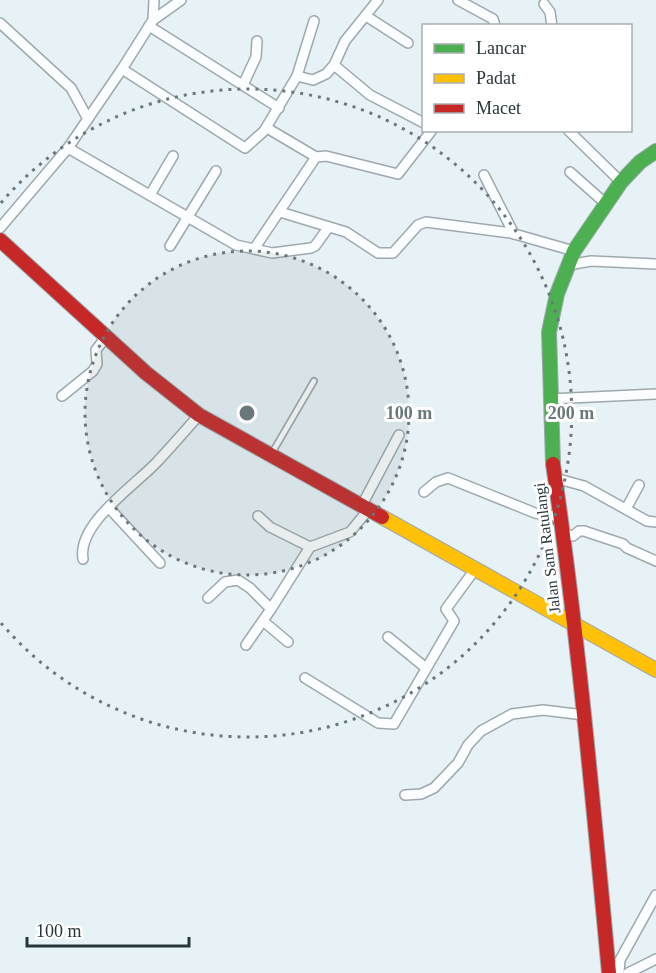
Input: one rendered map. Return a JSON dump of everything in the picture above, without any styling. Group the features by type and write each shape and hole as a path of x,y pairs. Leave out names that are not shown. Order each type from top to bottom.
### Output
{"street":[{"path":"151,23 154,0"},
{"path":"0,228 68,148 151,23 181,0"},
{"path":"297,76 313,80 319,78 334,65 345,41 378,0"},
{"path":"458,0 493,20 494,24"},
{"path":"544,4 550,12 552,24"},
{"path":"366,16 408,43"},
{"path":"122,69 240,148 249,146 267,128 297,76 314,21"},
{"path":"151,23 279,108"},
{"path":"0,38 4,26 71,88 88,119"},
{"path":"243,85 256,57 257,41"},
{"path":"334,65 370,96 422,122"},
{"path":"267,128 316,157 326,156 398,174 430,132"},
{"path":"570,132 621,182"},
{"path":"68,148 236,245 272,253 310,248 315,246 328,228"},
{"name":"Jalan Sam Ratulangi","path":"609,973 584,715 572,622 569,569 551,448 549,332 557,294 574,251 621,182 640,162 656,151"},
{"path":"150,195 174,156"},
{"path":"254,249 316,157"},
{"path":"170,246 186,216 216,171"},
{"path":"570,172 605,203"},
{"path":"484,175 514,234"},
{"path":"280,212 346,232 378,253 393,253 418,225 426,222 514,234 574,251"},
{"path":"0,240 106,337 199,415 656,670"},
{"path":"568,265 591,261 656,264"},
{"path":"63,396 93,371 96,364 96,350 106,337"},
{"path":"549,399 656,394"},
{"path":"83,559 81,549 85,538 109,508 154,465 199,415"},
{"path":"246,645 310,547 350,532 365,507 399,435"},
{"path":"424,492 436,482 448,478 535,513 561,517"},
{"path":"555,478 584,486 647,521 656,522"},
{"path":"626,509 639,485"},
{"path":"109,508 160,563"},
{"path":"258,516 275,531 310,547"},
{"path":"564,534 573,536 579,531 584,531 623,544 656,561"},
{"path":"305,678 378,723 391,725 400,717 455,620 446,609 476,568"},
{"path":"208,598 225,582 238,580 250,588 271,609"},
{"path":"262,621 288,642"},
{"path":"388,637 426,668"},
{"path":"405,795 421,794 434,788 458,763 468,745 482,731 512,714 543,710 584,715"},
{"path":"619,973 620,960 656,895"},
{"path":"628,973 656,959"}],"lane":[{"path":"270,456 314,381"}],"traffic: fast":[{"path":"553,464 549,332 557,294 574,251 621,182 640,162 656,151"}],"traffic: slow":[{"path":"382,517 656,670"}],"traffic: jam":[{"path":"0,240 146,373 199,415 382,517"},
{"path":"553,464 577,654 609,973"}]}
